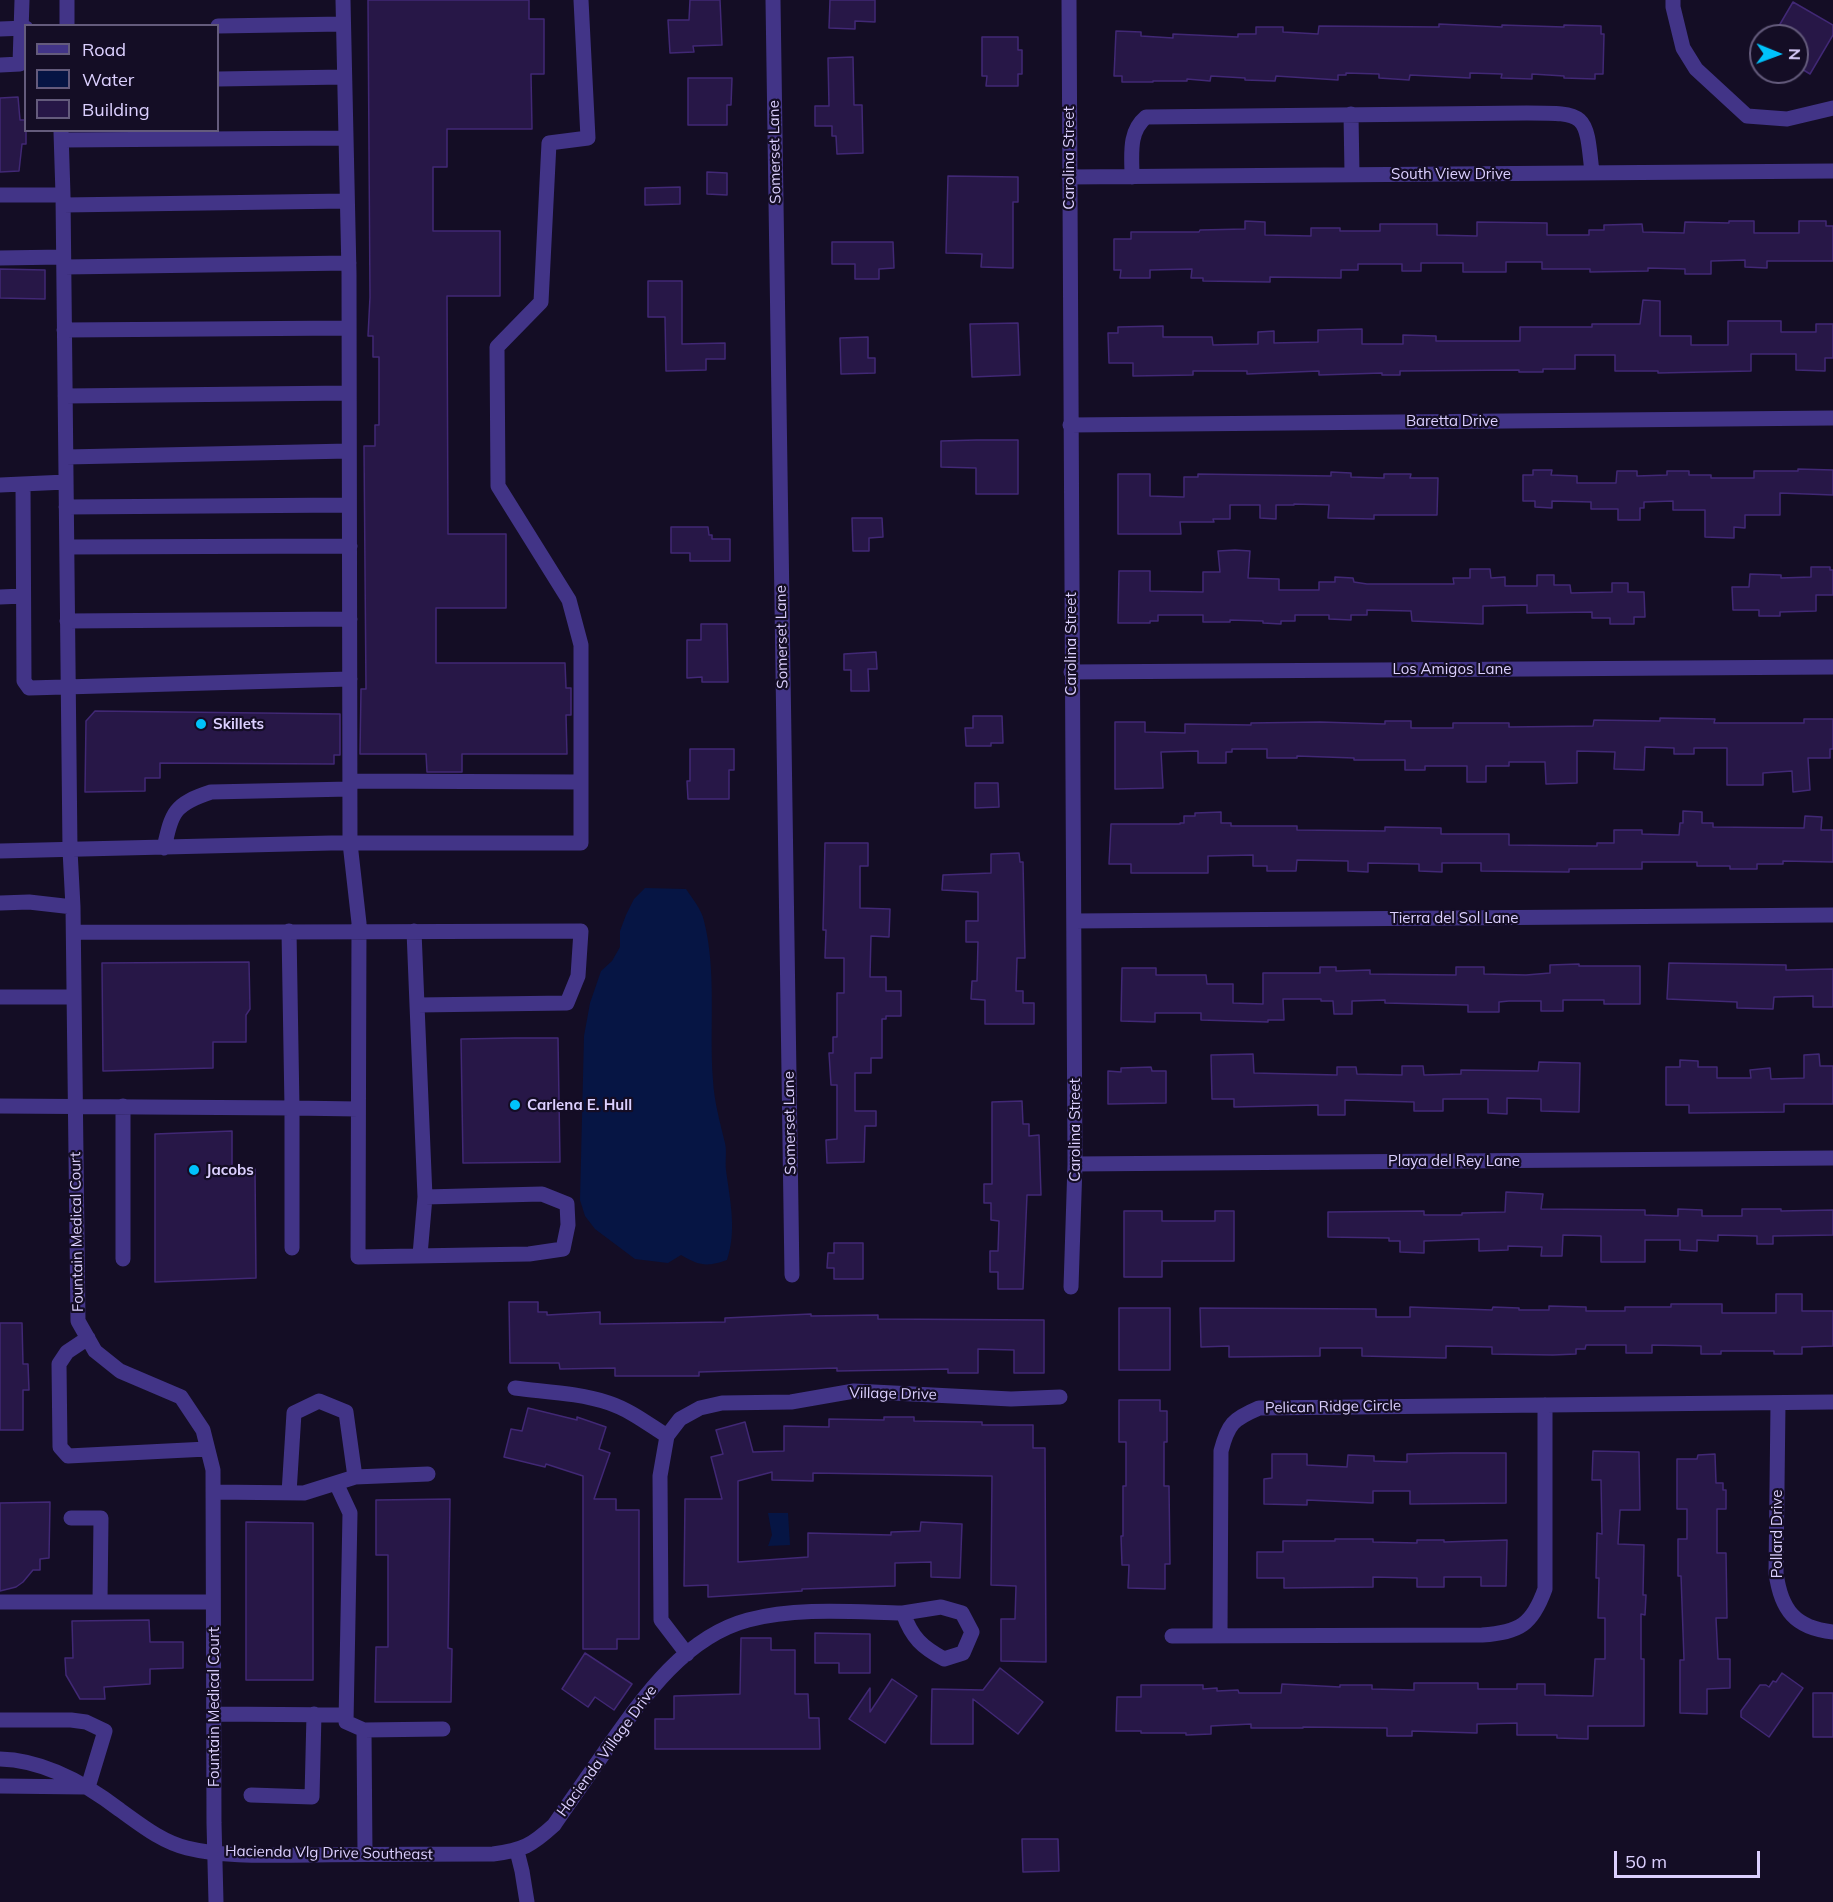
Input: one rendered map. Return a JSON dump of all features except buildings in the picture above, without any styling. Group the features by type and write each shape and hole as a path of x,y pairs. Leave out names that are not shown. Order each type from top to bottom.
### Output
{"street":[{"path":"0,65 20,64 23,28 22,0"},
{"path":"67,0 67,24"},
{"path":"343,0 349,263 350,843 358,931 358,1257 529,1254 563,1249 568,1225 567,1204 542,1194 424,1197"},
{"path":"0,851 350,843 581,843 581,645 569,600 498,486 497,346 541,302 549,143 588,138 581,0"},
{"name":"Somerset Lane","path":"773,0 792,1275"},
{"name":"Carolina Street","path":"1068,0 1075,1164 1071,1287"},
{"path":"1672,0 1683,48 1696,69 1747,116 1787,119 1833,108"},
{"path":"219,26 343,24"},
{"path":"0,28 23,28"},
{"path":"219,79 344,77"},
{"path":"1132,177 1133,136 1137,124 1146,117 1351,114 1566,113 1577,117 1585,126 1592,173"},
{"path":"1351,114 1352,174"},
{"path":"62,135 346,138"},
{"name":"Fountain Medical Court","path":"62,135 78,1321 95,1351 120,1371 181,1397 203,1431 213,1470 216,1902"},
{"name":"South View Drive","path":"1069,177 1833,171"},
{"path":"0,195 63,200 347,201"},
{"path":"0,258 64,262 349,263"},
{"path":"64,330 349,328"},
{"path":"65,396 349,393"},
{"name":"Baretta Drive","path":"1070,425 1833,418"},
{"path":"66,457 349,451"},
{"path":"0,485 66,482"},
{"path":"23,484 24,681 29,688 350,680"},
{"path":"66,507 349,506"},
{"path":"67,547 350,546"},
{"path":"0,597 23,596"},
{"path":"67,621 350,620"},
{"name":"Los Amigos Lane","path":"1071,672 1833,667"},
{"path":"165,848 171,817 194,797 211,792 350,785 581,782"},
{"path":"0,903 29,902 73,907"},
{"name":"Tierra del Sol Lane","path":"1074,921 1833,915"},
{"path":"289,931 292,1248"},
{"path":"414,931 424,1197 420,1255"},
{"path":"74,932 581,931 578,976 567,1003 417,1005"},
{"path":"0,997 74,997"},
{"path":"0,1106 358,1109"},
{"path":"123,1106 123,1259"},
{"name":"Playa del Rey Lane","path":"1075,1164 1833,1158"},
{"path":"88,1338 67,1352 59,1364 60,1447 68,1456 207,1449"},
{"path":"515,1388 609,1403 629,1411 666,1436 660,1476 661,1620 687,1654"},
{"name":"Village Drive","path":"666,1436 680,1419 700,1408 722,1403 791,1402 854,1391 1011,1399 1060,1397"},
{"path":"289,1493 294,1413 319,1401 346,1412 355,1477"},
{"name":"Pelican Ridge Circle","path":"1220,1636 1221,1451 1226,1432 1240,1416 1259,1408 1833,1402"},
{"name":"Pollard Drive","path":"1778,1404 1776,1573 1778,1594 1789,1613 1808,1627 1833,1632"},
{"path":"1172,1636 1482,1635 1503,1633 1523,1625 1538,1610 1545,1589 1547,1545 1545,1405"},
{"path":"213,1492 304,1493 355,1477 428,1474"},
{"path":"336,1483 350,1513 346,1722 364,1730 443,1729"},
{"path":"71,1518 101,1518 100,1602"},
{"path":"0,1602 213,1602"},
{"name":"Hacienda Village Drive","path":"517,1851 536,1841 554,1825 647,1692 687,1654 724,1629 767,1616 811,1613 903,1614"},
{"path":"214,1714 346,1714"},
{"path":"251,1795 312,1797 314,1714"},
{"path":"0,1720 71,1720 87,1722 105,1731 88,1787 0,1786"},
{"path":"364,1730 365,1854"},
{"name":"Hacienda Vlg Drive Southeast","path":"0,1759 45,1768 88,1787 147,1830 167,1841 187,1848 277,1855 493,1854 517,1851"},
{"path":"517,1851 526,1902"}],"water":[{"path":"645,888 686,889 701,913 708,940 712,980 714,1088 726,1146 732,1227 727,1260 714,1264 699,1263 681,1255 668,1263 635,1259 595,1229 585,1216 580,1200 584,1036 590,1003 601,971 612,961 620,947 620,931 626,915 634,899"},
{"path":"768,1513 788,1513 790,1545 768,1546 772,1535"}],"place":[{"name":"Skillets","path":"201,724"},
{"name":"Carlena E. Hull","path":"515,1105"},
{"name":"Jacobs","path":"194,1170"}]}
